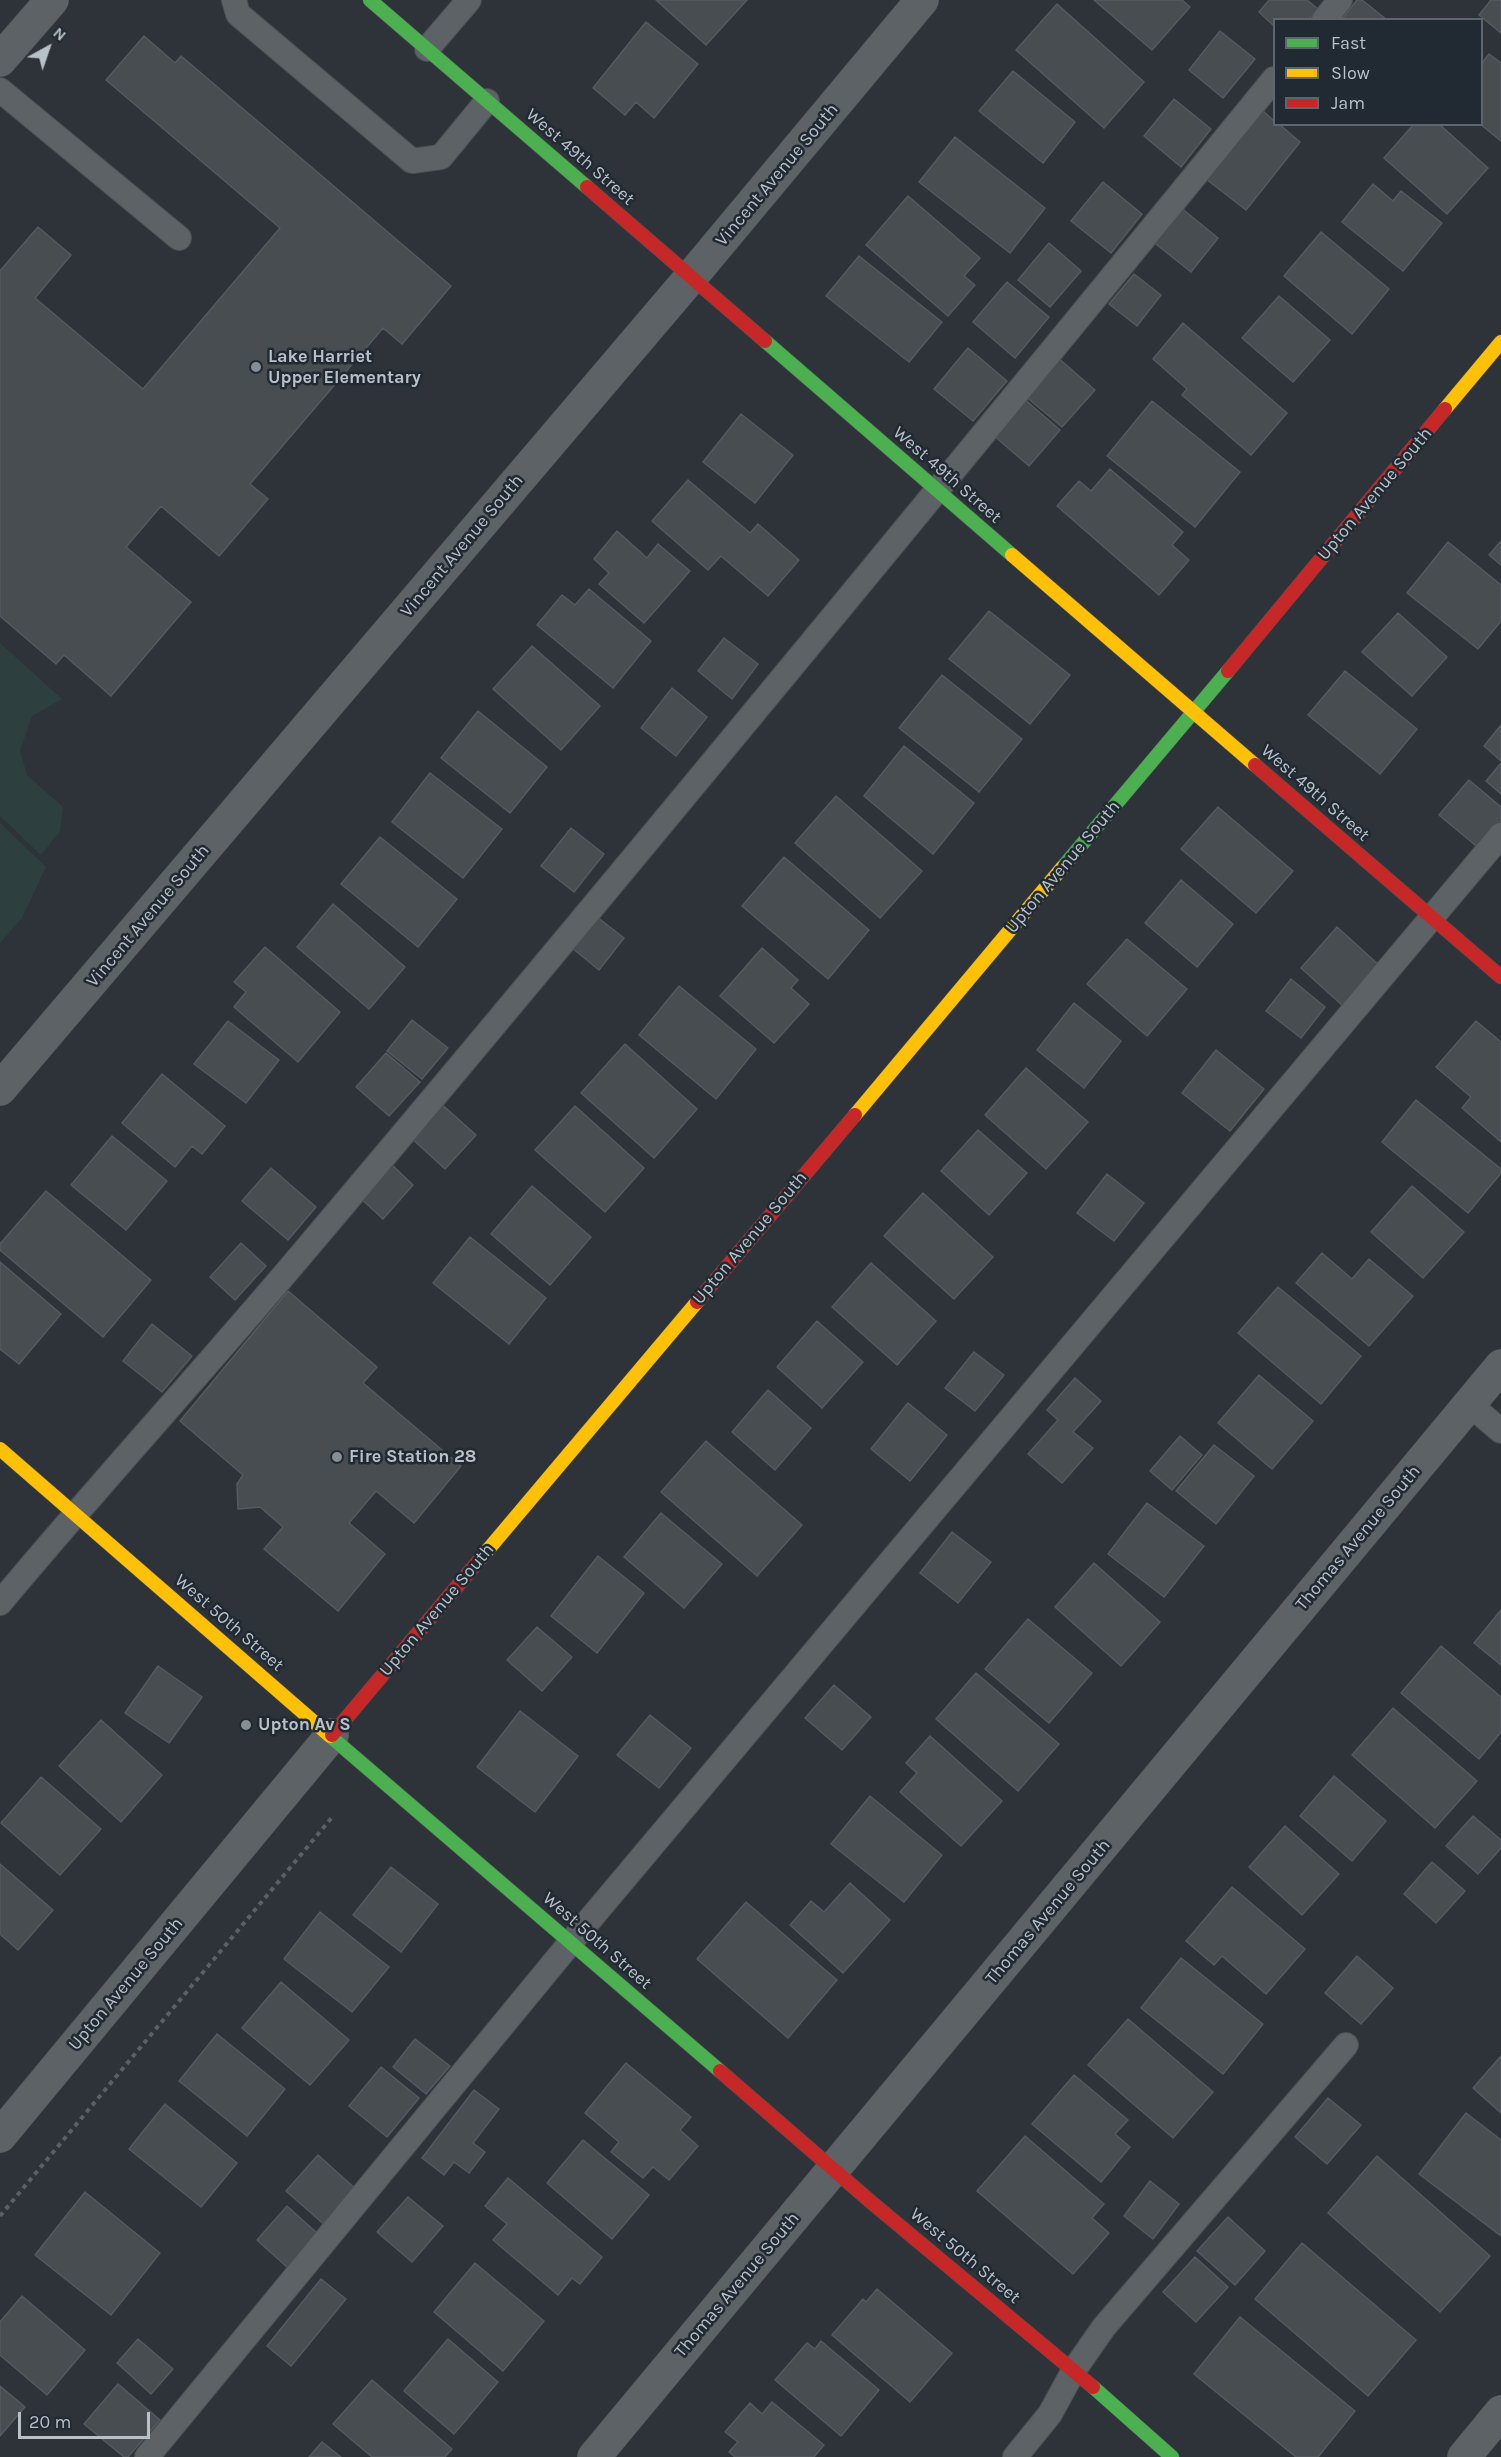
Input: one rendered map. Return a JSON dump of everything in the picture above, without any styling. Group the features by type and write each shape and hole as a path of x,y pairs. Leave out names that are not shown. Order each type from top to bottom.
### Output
{"street":[{"path":"0,60 51,0"},
{"name":"West 49th Street","path":"370,0 1501,977"},
{"name":"Vincent Avenue South","path":"0,1089 691,277 922,0"},
{"name":"Upton Avenue South","path":"0,2136 332,1735 1194,712 1501,342"},
{"name":"Thomas Avenue South","path":"594,2457 1501,1366"},
{"name":"West 50th Street","path":"0,1449 834,2168 1074,2370 1172,2457"},
{"path":"1464,2457 1501,2412"}],"lane":[{"path":"234,0 238,14 412,161 441,158 487,101"},
{"path":"428,49 469,0"},
{"path":"1326,18 1340,0"},
{"path":"0,1603 304,1251 937,491 1273,81"},
{"path":"0,90 179,238"},
{"path":"147,2457 571,1942 1501,836"},
{"path":"1469,1404 1501,1431"},
{"path":"1015,2457 1050,2414 1074,2370 1104,2327 1346,2045"}],"path":[{"path":"0,2216 334,1815"}],"shaded area":[{"path":"0,643 62,699 32,716 20,751 27,775 63,807 60,831 41,855 0,816"},
{"path":"0,823 46,867 22,918 0,943"}],"building":[{"path":"656,0 747,0 706,45"},
{"path":"1094,0 1182,0 1190,7 1152,50"},
{"path":"1269,0 1307,0 1318,9 1310,18 1273,18 1273,25 1259,12"},
{"path":"1357,0 1362,0 1384,18 1343,18"},
{"path":"1491,0 1501,0 1501,33 1483,18 1479,15"},
{"path":"1057,4 1144,82 1104,128 1016,50"},
{"path":"646,22 698,64 654,118 636,102 625,115 593,88"},
{"path":"1220,31 1255,59 1223,98 1189,70"},
{"name":"Lake Harriet Upper Elementary","path":"144,36 175,63 181,56 451,286 402,344 383,328 250,484 268,499 219,556 161,506 126,547 191,602 111,696 64,655 56,664 0,616 0,271 38,227 71,255 35,298 143,389 280,228 106,80"},
{"path":"1489,54 1501,63 1501,141 1482,126 1483,62"},
{"path":"1013,71 1075,122 1043,163 979,111"},
{"path":"1174,99 1211,129 1181,167 1144,136"},
{"path":"1262,110 1273,120 1273,126 1281,126 1300,142 1246,210 1206,179"},
{"path":"1412,126 1441,126 1488,168 1447,214 1384,158"},
{"path":"955,137 1045,208 1010,253 919,182"},
{"path":"1103,182 1142,214 1111,253 1071,221"},
{"path":"1373,184 1393,201 1401,191 1442,223 1403,271 1342,222"},
{"path":"908,196 980,258 964,276 975,285 948,316 866,245"},
{"path":"1180,207 1218,238 1191,272 1152,241"},
{"path":"1321,232 1389,289 1352,334 1284,276"},
{"path":"1049,243 1081,271 1050,307 1018,280"},
{"path":"859,256 942,322 909,362 826,296"},
{"path":"1134,274 1161,295 1137,326 1109,304"},
{"path":"1007,282 1049,317 1015,358 973,322"},
{"path":"1279,296 1330,340 1293,382 1242,338"},
{"path":"1183,323 1287,413 1251,455 1182,395 1187,389 1153,359"},
{"path":"968,348 1007,381 973,421 934,389"},
{"path":"1057,357 1095,390 1062,427 1024,395"},
{"path":"1023,398 1060,430 1029,466 992,434"},
{"path":"1152,401 1240,472 1195,527 1107,456"},
{"path":"741,414 793,455 755,503 703,462"},
{"path":"1110,469 1183,532 1172,545 1189,560 1159,595 1057,506 1079,481 1091,491"},
{"path":"688,480 750,533 758,524 799,560 768,596 721,556 708,570 652,521"},
{"path":"617,531 647,558 658,544 690,571 644,623 599,584 609,573 594,559"},
{"path":"1501,541 1501,565 1489,555"},
{"path":"1448,542 1501,585 1501,621 1478,649 1407,593"},
{"path":"589,589 651,641 613,688 537,625 562,595 575,605"},
{"path":"989,611 1070,675 1030,724 949,659"},
{"path":"1398,613 1447,657 1412,696 1362,652"},
{"path":"724,638 758,664 732,699 698,671"},
{"path":"532,646 600,706 561,750 493,689"},
{"path":"1345,671 1417,729 1380,774 1308,715"},
{"path":"942,675 1022,739 979,792 899,728"},
{"path":"672,688 707,717 676,756 641,728"},
{"path":"478,711 547,767 510,813 441,758"},
{"path":"1501,725 1501,761 1484,746"},
{"path":"904,746 974,803 933,854 864,796"},
{"path":"1501,763 1501,794 1486,781"},
{"path":"430,773 502,829 463,878 392,822"},
{"path":"1469,780 1501,807 1501,826 1481,850 1439,815"},
{"path":"836,796 922,871 880,918 795,843"},
{"path":"1218,807 1293,871 1256,913 1181,849"},
{"path":"571,828 604,854 574,892 541,866"},
{"path":"380,837 457,899 418,947 341,884"},
{"path":"784,857 869,930 828,979 742,906"},
{"path":"1181,880 1233,924 1197,967 1145,923"},
{"path":"333,904 405,967 369,1009 297,947"},
{"path":"597,917 624,938 599,970 572,948"},
{"path":"1337,927 1380,966 1343,1006 1301,968"},
{"path":"1127,939 1187,989 1147,1036 1087,984"},
{"path":"265,947 340,1012 298,1062 234,1007 246,992 234,982"},
{"path":"762,948 798,980 791,988 809,1004 774,1043 720,996"},
{"path":"1291,979 1325,1007 1301,1038 1266,1011"},
{"path":"679,986 756,1049 716,1099 639,1035"},
{"path":"1074,1003 1121,1041 1084,1088 1037,1050"},
{"path":"412,1020 448,1048 422,1079 387,1051"},
{"path":"228,1021 279,1060 246,1103 194,1064"},
{"path":"1476,1021 1501,1042 1501,1142 1462,1108 1471,1097 1436,1067"},
{"path":"625,1044 697,1109 654,1158 581,1093"},
{"path":"1216,1050 1264,1089 1230,1131 1182,1093"},
{"path":"386,1053 420,1082 389,1116 356,1087"},
{"path":"1026,1068 1088,1122 1046,1169 985,1115"},
{"path":"162,1074 225,1126 202,1154 192,1146 175,1167 122,1123"},
{"path":"1416,1100 1501,1169 1501,1173 1468,1213 1382,1142"},
{"path":"438,1101 476,1135 445,1169 408,1135"},
{"path":"575,1106 644,1168 605,1212 535,1150"},
{"path":"978,1130 1027,1173 989,1215 941,1171"},
{"path":"112,1136 167,1181 126,1230 71,1185"},
{"path":"389,1162 413,1185 383,1219 358,1196"},
{"path":"271,1168 316,1207 288,1240 242,1201"},
{"path":"1107,1174 1144,1203 1114,1241 1077,1213"},
{"path":"532,1186 591,1237 550,1285 491,1234"},
{"path":"1412,1186 1464,1232 1423,1278 1371,1232"},
{"path":"46,1191 151,1280 103,1337 0,1250 0,1244"},
{"path":"923,1193 993,1257 954,1299 884,1236"},
{"path":"470,1237 546,1298 509,1344 433,1283"},
{"path":"241,1243 266,1266 235,1300 210,1277"},
{"path":"1322,1253 1352,1279 1369,1259 1413,1296 1369,1346 1296,1283"},
{"path":"0,1262 61,1314 19,1364 0,1349"},
{"path":"871,1263 936,1321 897,1365 832,1307"},
{"path":"1278,1287 1361,1356 1321,1404 1238,1333"},
{"name":"Fire Station 28","path":"288,1291 377,1367 363,1383 461,1466 414,1523 376,1491 349,1523 385,1554 338,1611 264,1549 283,1527 260,1507 238,1509 237,1484 243,1475 180,1421"},
{"path":"817,1321 863,1362 822,1408 777,1367"},
{"path":"152,1324 192,1356 162,1392 123,1361"},
{"path":"974,1352 1004,1375 975,1411 945,1388"},
{"path":"1259,1375 1313,1421 1272,1469 1218,1423"},
{"path":"1075,1378 1101,1401 1073,1432 1093,1448 1062,1483 1028,1454 1058,1420 1047,1410"},
{"path":"768,1390 811,1428 775,1470 732,1432"},
{"path":"908,1403 947,1435 910,1481 871,1449"},
{"path":"1180,1436 1202,1455 1172,1490 1150,1471"},
{"path":"706,1441 802,1525 757,1576 661,1492"},
{"path":"1214,1445 1254,1476 1216,1524 1176,1491"},
{"path":"1147,1503 1204,1546 1164,1597 1108,1554"},
{"path":"661,1513 722,1564 684,1608 624,1557"},
{"path":"952,1532 991,1562 958,1603 920,1573"},
{"path":"598,1556 644,1593 597,1653 551,1616"},
{"path":"1094,1563 1160,1622 1121,1666 1055,1607"},
{"path":"1501,1610 1501,1665 1474,1643"},
{"path":"1028,1619 1092,1673 1049,1723 985,1669"},
{"path":"537,1627 572,1657 542,1691 507,1660"},
{"path":"1441,1646 1501,1697 1501,1732 1479,1759 1401,1693"},
{"path":"158,1666 202,1697 169,1743 125,1713"},
{"path":"976,1673 1059,1744 1018,1791 936,1719"},
{"path":"834,1685 871,1717 842,1750 805,1718"},
{"path":"1393,1708 1477,1781 1435,1828 1352,1755"},
{"path":"520,1711 578,1756 535,1812 477,1767"},
{"path":"650,1715 691,1748 659,1788 617,1755"},
{"path":"101,1720 162,1775 121,1822 59,1766"},
{"path":"930,1736 1002,1801 961,1846 900,1792 917,1773 906,1763"},
{"path":"1334,1776 1386,1821 1352,1861 1300,1816"},
{"path":"41,1777 101,1829 60,1875 1,1823"},
{"path":"870,1796 942,1855 904,1902 831,1844"},
{"path":"1473,1816 1501,1840 1501,1848 1478,1874 1446,1846"},
{"path":"1285,1826 1339,1874 1302,1915 1249,1867"},
{"path":"1432,1862 1465,1891 1436,1923 1404,1894"},
{"path":"0,1864 53,1910 18,1950 0,1934"},
{"path":"391,1867 438,1904 401,1952 353,1915"},
{"path":"850,1883 890,1920 843,1973 790,1925 811,1901 824,1912"},
{"path":"1232,1887 1305,1949 1266,1994 1222,1956 1214,1965 1186,1941"},
{"path":"746,1902 837,1980 788,2038 697,1959"},
{"path":"320,1912 389,1967 352,2012 284,1959"},
{"path":"1357,1956 1393,1988 1361,2024 1325,1993"},
{"path":"1181,1958 1263,2024 1223,2074 1141,2008"},
{"path":"281,1982 349,2040 310,2085 242,2028"},
{"path":"1128,2019 1213,2092 1173,2138 1088,2065"},
{"path":"217,2034 285,2089 247,2136 179,2081"},
{"path":"415,2039 450,2066 426,2094 393,2067"},
{"path":"1501,2056 1501,2113 1473,2088"},
{"path":"626,2063 691,2117 680,2130 698,2146 669,2180 653,2167 643,2178 611,2152 619,2142 585,2113"},
{"path":"381,2067 419,2098 387,2137 349,2106"},
{"path":"1074,2075 1128,2120 1115,2134 1130,2147 1101,2182 1032,2124"},
{"path":"474,2090 499,2109 473,2143 485,2152 469,2173 454,2162 444,2175 422,2158"},
{"path":"1328,2098 1361,2125 1327,2164 1295,2137"},
{"path":"165,2104 237,2163 201,2207 129,2149"},
{"path":"1466,2113 1501,2140 1501,2236 1419,2174"},
{"path":"1025,2136 1104,2204 1092,2218 1109,2233 1073,2274 977,2191"},
{"path":"583,2140 649,2195 612,2239 547,2183"},
{"path":"318,2155 359,2192 327,2227 286,2191"},
{"path":"1377,2156 1490,2256 1440,2312 1328,2213"},
{"path":"508,2178 602,2257 580,2284 572,2278 558,2295 493,2240 507,2224 485,2206"},
{"path":"1150,2181 1179,2204 1153,2239 1124,2216"},
{"path":"85,2192 160,2253 111,2315 35,2255"},
{"path":"408,2197 443,2226 412,2262 377,2232"},
{"path":"287,2206 318,2234 288,2268 257,2240"},
{"path":"1228,2217 1265,2251 1235,2285 1197,2251"},
{"path":"1302,2243 1416,2340 1368,2396 1255,2299"},
{"path":"1195,2257 1228,2287 1196,2322 1163,2292"},
{"path":"475,2263 544,2321 503,2371 434,2312"},
{"path":"321,2279 346,2299 291,2366 267,2346"},
{"path":"877,2289 952,2353 910,2402 832,2335 863,2299 866,2302"},
{"path":"22,2296 85,2350 47,2395 0,2355 0,2322"},
{"path":"1240,2317 1355,2411 1318,2457 1296,2457 1194,2374"},
{"path":"138,2339 173,2369 151,2394 117,2363"},
{"path":"448,2339 498,2382 454,2434 404,2391"},
{"path":"821,2341 879,2390 841,2436 775,2380 807,2343 815,2349"},
{"path":"372,2380 452,2449 445,2457 372,2457 333,2424"},
{"path":"118,2384 160,2420 128,2457 124,2457 84,2424"},
{"path":"0,2386 25,2407 0,2436"},
{"path":"772,2402 824,2445 814,2457 735,2457 729,2452 738,2442 725,2432 750,2403 762,2414"},
{"path":"322,2442 341,2457 309,2457"}],"traffic: fast":[{"path":"370,0 587,187"},
{"path":"765,341 1012,555"},
{"path":"1062,868 1228,671"},
{"path":"330,1736 720,2071"},
{"path":"1093,2387 1172,2457"}],"traffic: slow":[{"path":"1445,409 1501,342"},
{"path":"1012,555 1255,765"},
{"path":"855,1115 1062,868"},
{"path":"481,1558 697,1302"},
{"path":"0,1449 330,1736"}],"traffic: jam":[{"path":"587,187 765,341"},
{"path":"1228,671 1445,409"},
{"path":"1255,765 1501,977"},
{"path":"697,1302 855,1115"},
{"path":"332,1735 481,1558"},
{"path":"720,2071 871,2202 1093,2387"}],"place":[{"name":"Lake Harriet Upper Elementary","path":"256,367"},
{"name":"Fire Station 28","path":"337,1457"},
{"name":"Upton Av S","path":"246,1725"}]}
